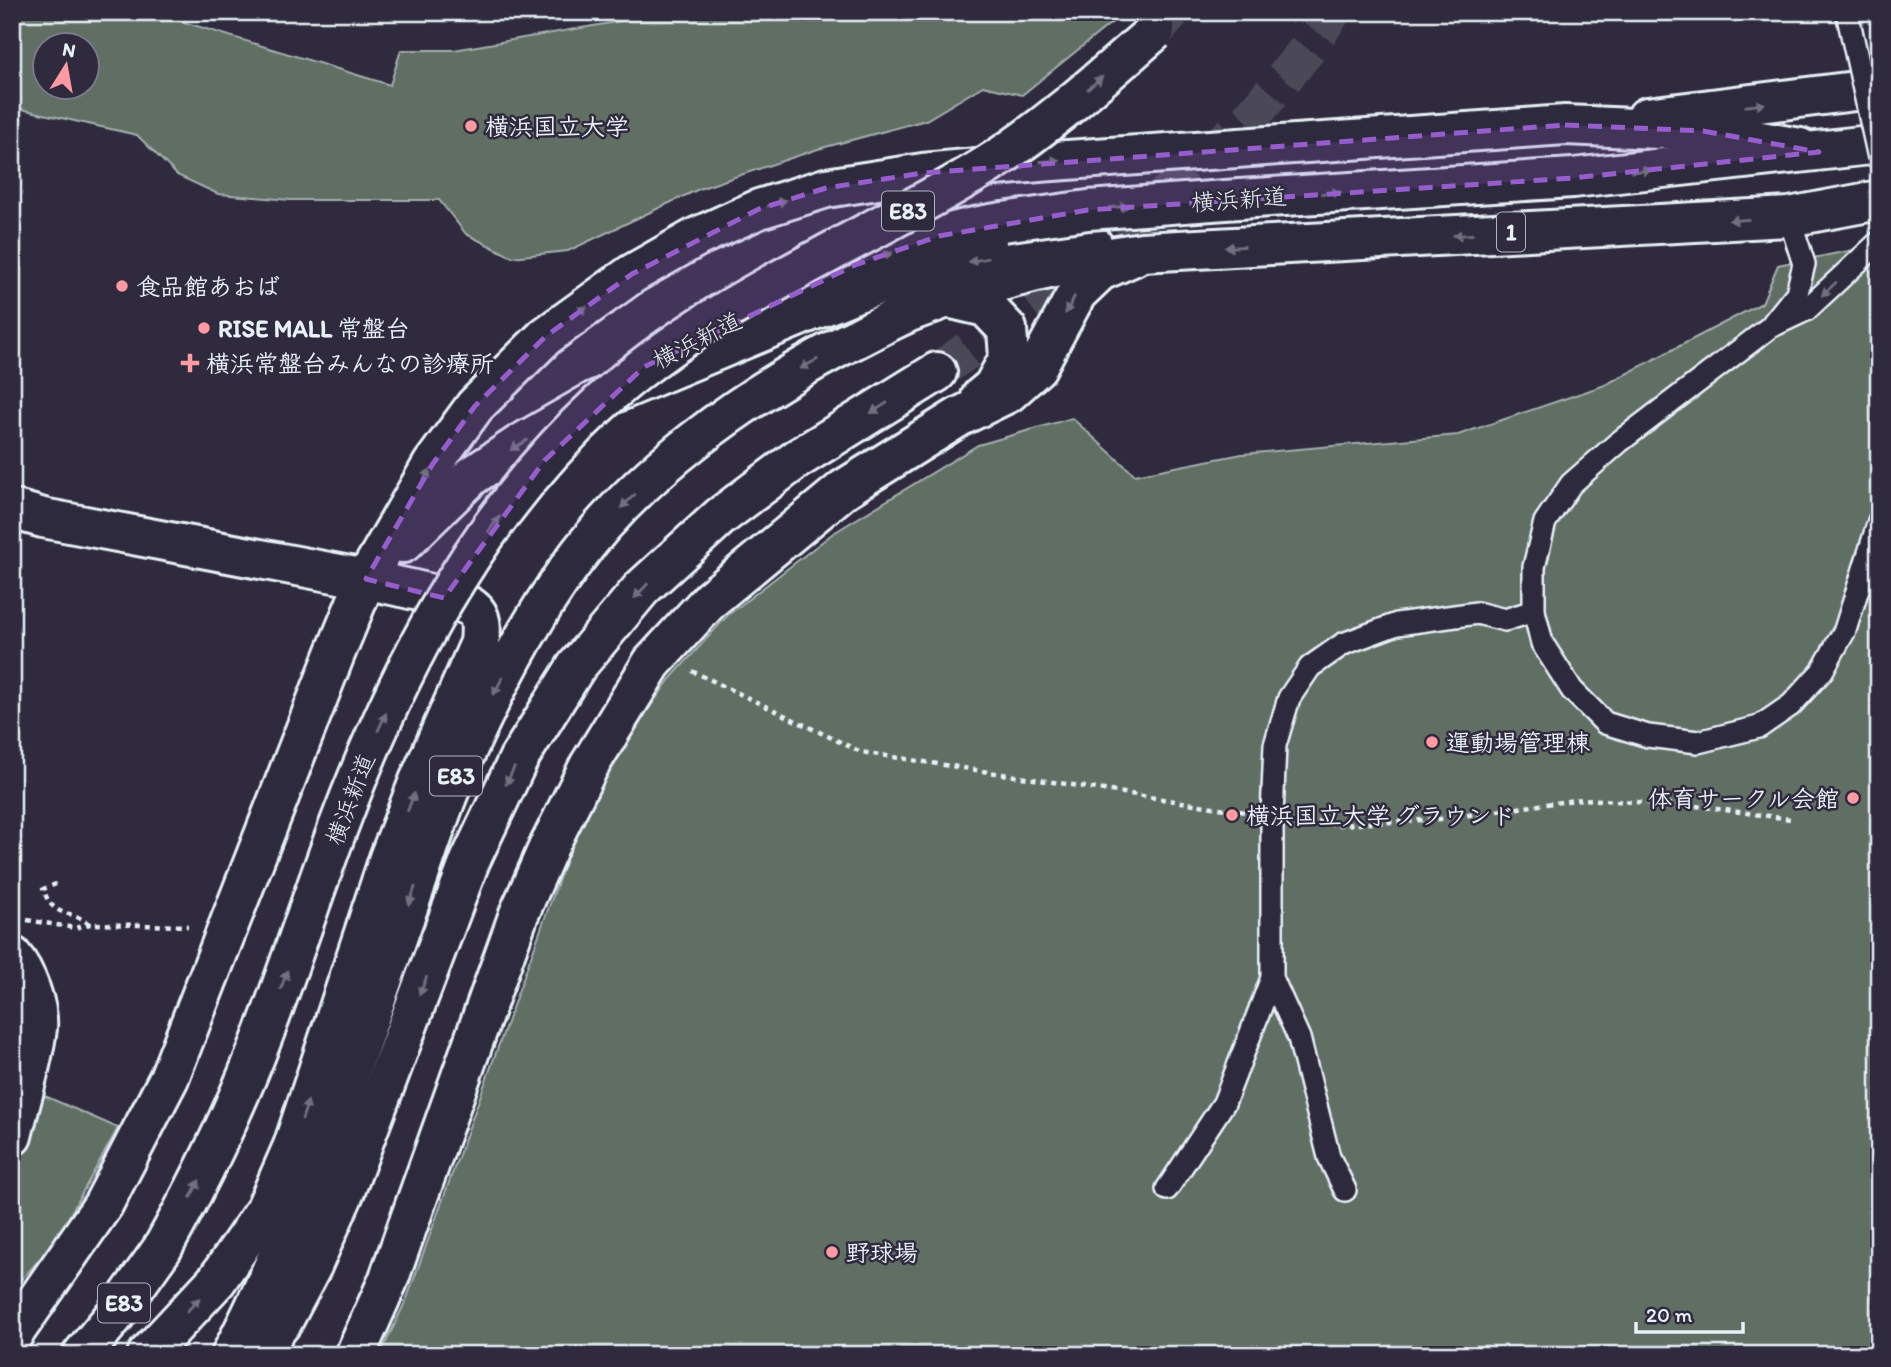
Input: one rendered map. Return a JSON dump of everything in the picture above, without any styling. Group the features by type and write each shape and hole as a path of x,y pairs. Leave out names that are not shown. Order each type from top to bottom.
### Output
{"main road":[{"name":"E83","path":"644,367 726,310 921,204 992,162 1068,106 1155,31"},
{"path":"12,1336 103,1205 169,1078 366,579 432,465 475,406 546,336 632,274 697,237 759,209 826,188 936,172 1039,162 1685,114 1879,88"},
{"path":"1565,125 1703,131 1819,152"},
{"name":"横浜新道","path":"82,1355 115,1315 162,1249 195,1191 239,1094 369,749 418,644 460,572 512,499 596,406 644,367 692,341 855,265 939,236 1003,222 1088,210 1573,178 1879,144"},
{"name":"横浜新道","path":"231,1355 263,1294 320,1156 450,791 492,699 532,622 572,563 612,516 671,460 743,404 803,367 909,312 1017,278 1102,258 1142,252 1789,217 1879,201"},
{"path":"366,579 472,477 520,443 585,407 647,379 855,293 909,275 974,261 1089,244 1142,252"},
{"path":"355,1355 393,1268 524,903 589,766 652,663 711,598 844,489 959,418 1008,393 1037,367 1077,293 1100,271 1142,252"},
{"path":"948,298 986,307 1007,329 1009,358 993,387 959,418"},
{"name":"E83","path":"256,1355 283,1321 312,1266 345,1191 470,860 519,758 576,667 642,588 720,516 797,459 937,372"},
{"path":"12,509 366,579 456,601 473,608 482,625 480,643 419,780 394,845 293,1146 265,1210 218,1280 147,1355"},
{"path":"12,956 21,966 31,991 37,1026 12,1136"}],"lane":[{"path":"1847,12 1879,158"},
{"path":"1770,327 1797,293 1804,264 1789,217"},
{"path":"1879,242 1807,310 1770,327 1619,442 1571,484 1545,522 1534,567 1534,611 1542,643 1572,690 1605,723 1648,736 1698,743 1759,727 1791,705 1822,671 1844,630 1879,521"},
{"path":"1167,1189 1224,1103 1272,978 1275,745 1289,698 1310,667 1343,644 1397,624 1477,612 1505,620 1534,611"},
{"path":"1272,978 1299,1038 1329,1157 1345,1190"}],"path":[{"path":"687,669 861,752 1272,816 1340,825 1440,820 1582,799 1689,805 1790,819"},
{"path":"56,884 43,889 48,903 61,914 79,916 90,924"},
{"path":"25,920 75,929 90,924 164,926"}],"highlighted area":[{"path":"1565,125 1703,131 1819,152 1573,178 1088,210 939,236 855,265 644,367 545,460 444,598 366,579 432,465 475,406 546,336 632,274 759,209 826,188 923,173"}],"green space":[{"name":"横浜国立大学","path":"12,12 151,12 390,85 401,50 454,50 674,12 1122,12 1022,95 983,86 926,120 818,149 699,189 568,251 512,257 466,234 439,200 290,200 218,194 177,175 137,135 12,107"},
{"name":"横浜国立大学 グラウンド","path":"1879,245 1879,1355 380,1355 407,1298 567,857 603,773 670,679 728,615 832,534 978,445 1072,418 1135,475 1242,454 1458,435 1605,385 1762,303 1778,265"},
{"path":"38,1093 118,1128 55,1242 12,1290 12,1186"}],"tunnel":[{"path":"1155,31 1172,12"},
{"path":"937,372 994,332 1134,224 1253,115 1306,51 1332,12"}],"place":[{"name":"横浜国立大学","path":"471,126"},
{"name":"食品館あおば","path":"122,286"},
{"name":"RISE MALL 常盤台","path":"204,328"},
{"name":"横浜常盤台みんなの診療所","path":"190,363"},
{"name":"運動場管理棟","path":"1432,742"},
{"name":"体育サークル会館","path":"1853,798"},
{"name":"横浜国立大学 グラウンド","path":"1232,815"},
{"name":"野球場","path":"832,1252"}]}
